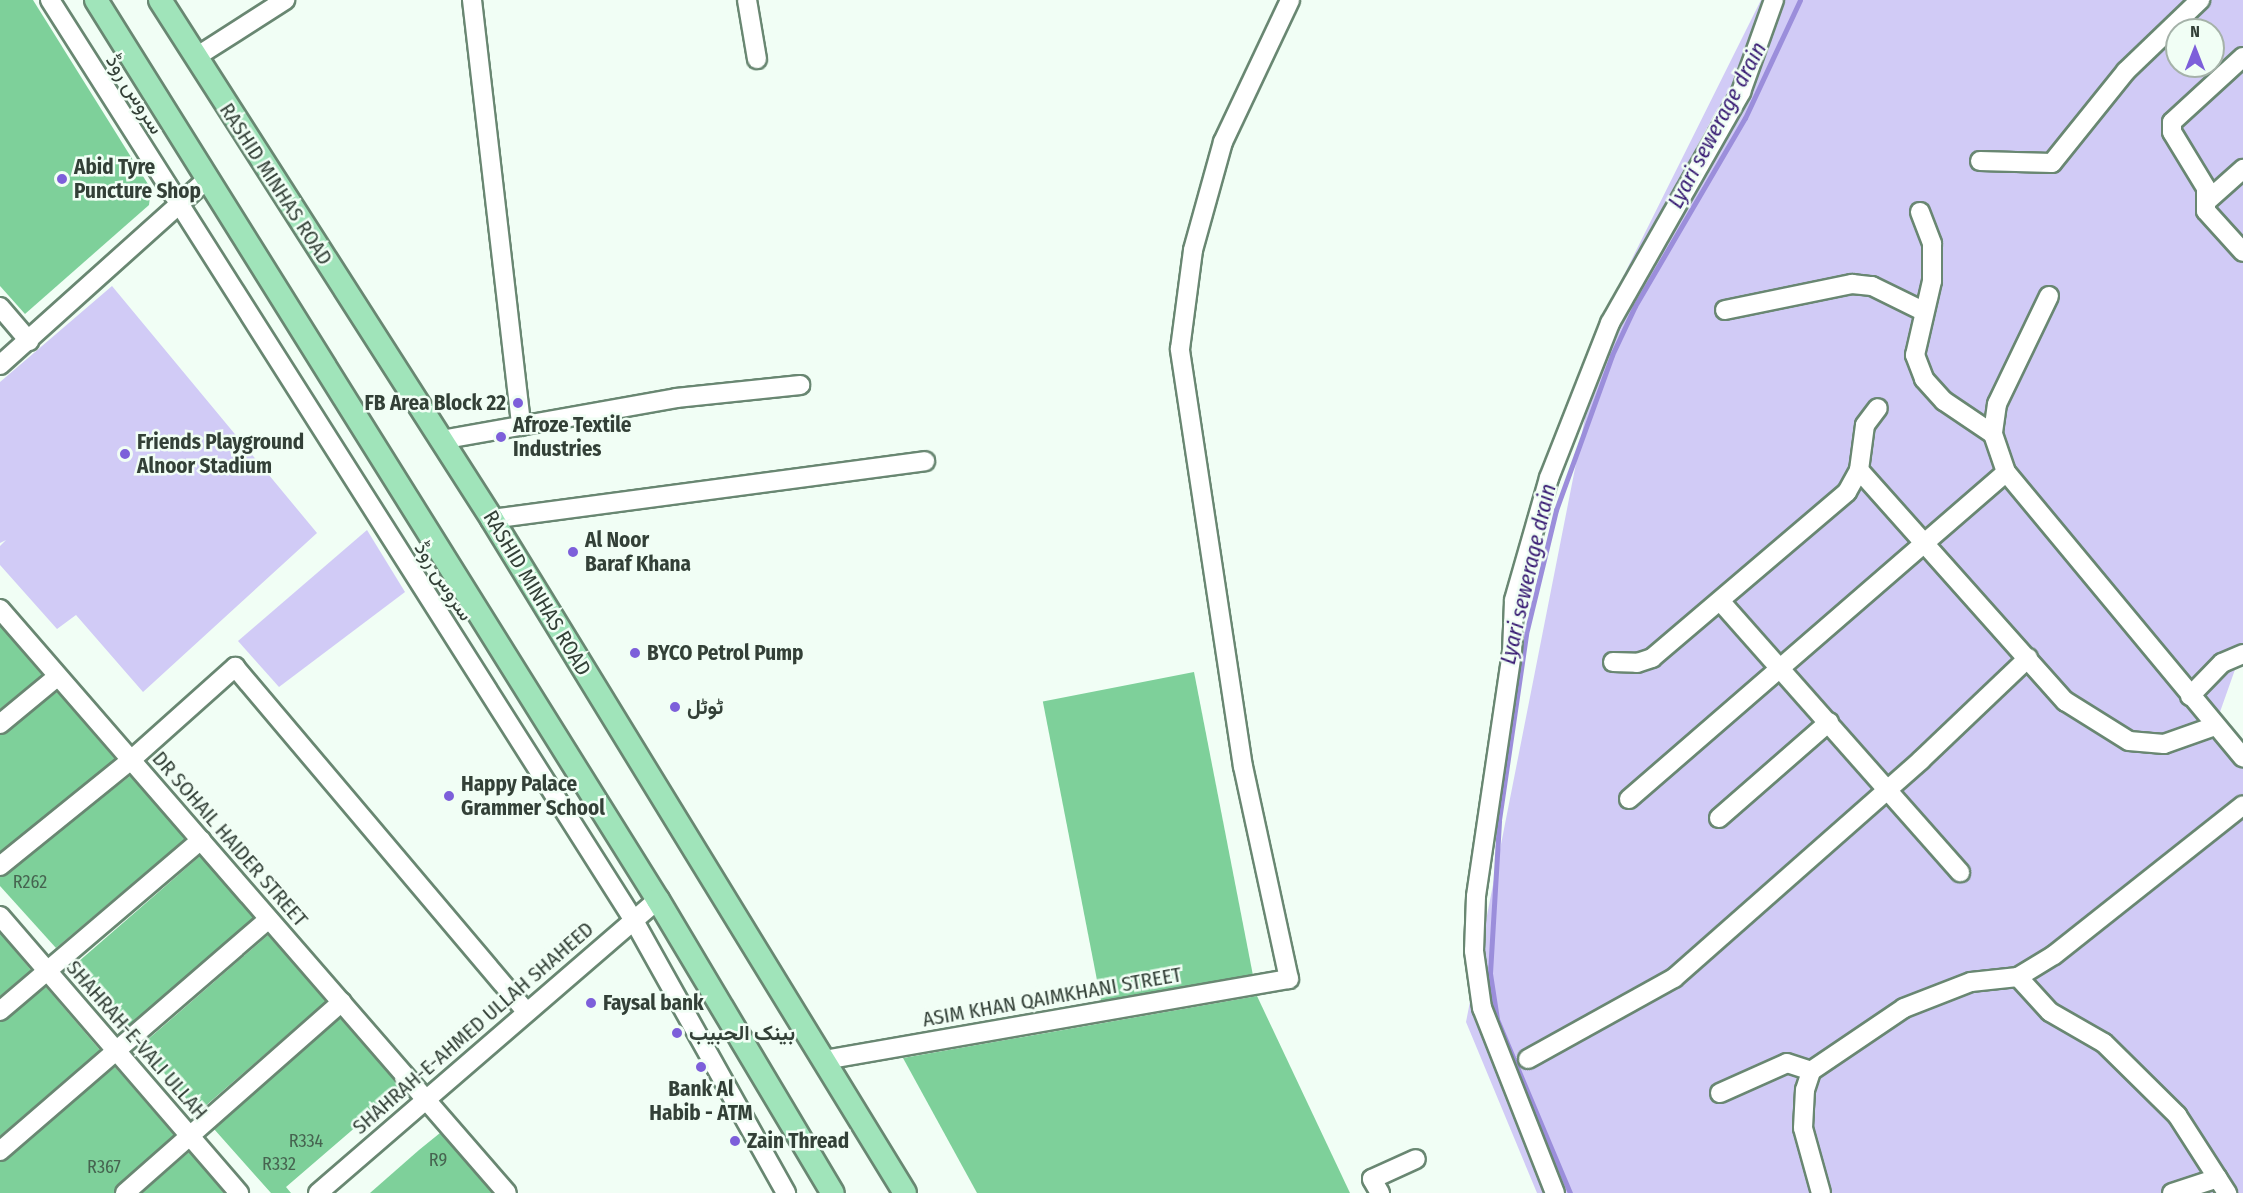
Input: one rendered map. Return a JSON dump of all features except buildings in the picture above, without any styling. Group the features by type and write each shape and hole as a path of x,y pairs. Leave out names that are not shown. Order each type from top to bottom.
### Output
{"main road":[{"path":"96,0 658,900 833,1193"},
{"name":"RASHID MINHAS ROAD","path":"160,0 492,519 905,1193"}],"street":[{"name":"سروس روڈ","path":"50,0 178,206 633,919 786,1193"},
{"path":"195,57 285,0"},
{"path":"472,0 521,426"},
{"path":"747,0 756,59"},
{"name":"ASIM KHAN QAIMKHANI STREET","path":"824,1060 1289,979 1243,767 1180,349 1193,250 1223,142 1290,0"},
{"path":"1555,1193 1482,1008 1474,951 1476,896 1512,653 1514,600 1550,478 1610,323 1741,92 1774,0"},
{"path":"1980,161 2052,163 2126,70 2200,0"},
{"path":"2243,57 2172,122 2172,132 2206,188 2206,211 2243,252"},
{"path":"2206,202 2243,169"},
{"path":"0,366 207,178"},
{"path":"1920,212 1932,244 1932,281 1923,311 1915,355 1924,380 1944,401 1993,434"},
{"path":"1725,310 1852,284 1872,286 1923,311"},
{"path":"2049,296 1997,404 1993,434 2006,472 2243,757"},
{"path":"0,307 29,341"},
{"path":"441,440 676,398 800,385"},
{"path":"1613,662 1637,663 1652,658 1721,602 1847,492 1859,470 1865,425 1878,408"},
{"path":"492,519 925,461"},
{"path":"1859,470 2066,701 2129,741 2164,744 2215,726"},
{"path":"1629,799 2006,472"},
{"path":"1721,602 1960,872"},
{"name":"DR SOHAIL HAIDER STREET","path":"0,609 507,1193"},
{"path":"2190,696 2222,663 2243,654"},
{"path":"1528,1059 1674,978 1888,789 2028,658"},
{"path":"0,866 131,760 235,667 527,1012"},
{"path":"0,724 58,676"},
{"path":"1719,818 1829,722"},
{"path":"1821,1193 1803,1128 1804,1090 1811,1071 1904,1008 1971,982 2018,977 2054,955 2243,805"},
{"path":"0,1011 201,840"},
{"name":"SHAHRAH-E-AHMED ULLAH SHAHEED","path":"318,1193 633,919 658,900"},
{"name":"SHAHRAH-E-VALI ULLAH","path":"0,916 239,1193"},
{"path":"0,1151 269,919"},
{"path":"2018,977 2050,1012 2104,1043 2149,1086 2177,1115 2223,1185 2172,1193"},
{"path":"124,1193 342,1002"},
{"path":"1720,1093 1787,1064 1811,1071"},
{"path":"1380,1193 1372,1179 1416,1159"}],"shaded area":[{"path":"1761,0 2243,0 2243,647 2215,726 2243,760 2243,1193 1537,1193 1466,1022 1606,311"},
{"name":"Friends Playground Alnoor Stadium","path":"112,286 317,533 143,692 76,615 57,629 0,565 0,546 6,540 0,543 0,382"},
{"path":"367,530 405,592 279,687 238,641"}],"waterway":[{"name":"Lyari sewerage drain","path":"1570,1193 1497,1019 1490,973 1499,820 1526,634 1556,510 1612,355 1635,306 1745,118 1800,0"}],"place":[{"name":"Abid Tyre Puncture Shop","path":"62,179"},
{"name":"FB Area Block 22","path":"518,403"},
{"name":"Afroze Textile Industries","path":"501,437"},
{"name":"Friends Playground Alnoor Stadium","path":"125,454"},
{"name":"Al Noor Baraf Khana","path":"573,552"},
{"name":"BYCO Petrol Pump","path":"635,653"},
{"name":"ٹوٹل","path":"675,707"},
{"name":"Happy Palace Grammer School","path":"449,796"},
{"name":"Faysal bank","path":"591,1003"},
{"name":"بينک الحبيب","path":"677,1033"},
{"name":"Bank Al Habib - ATM","path":"701,1067"},
{"name":"Zain Thread","path":"735,1141"}]}
